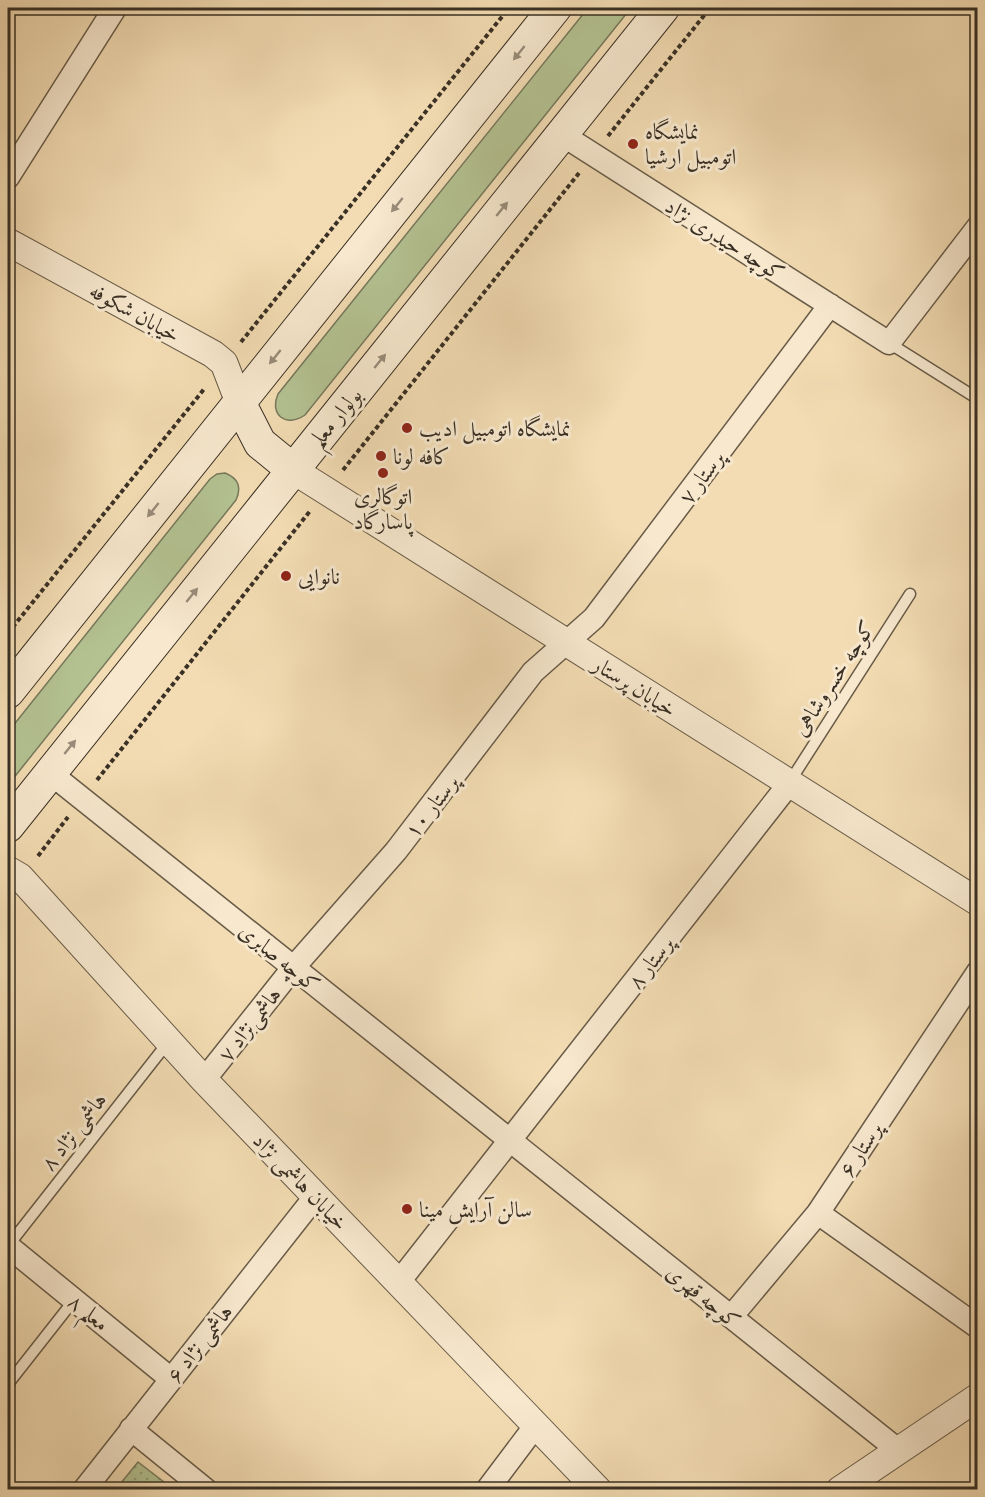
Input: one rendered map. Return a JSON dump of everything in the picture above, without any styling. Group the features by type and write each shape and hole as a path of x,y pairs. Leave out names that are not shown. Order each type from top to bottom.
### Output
{"main road":[{"path":"8,692 555,8"},
{"name":"بولوار معلم","path":"8,826 663,8"},
{"path":"239,402 260,443 293,470"}],"street":[{"path":"8,177 115,8"},
{"name":"کوچه حیدری نژاد","path":"561,134 889,343"},
{"path":"889,343 978,227"},
{"name":"خیابان شکوفه","path":"8,242 213,354 224,363"},
{"name":"پرستار ۷","path":"566,643 594,618 830,305"},
{"path":"224,363 239,402"},
{"name":"خیابان پرستار","path":"293,470 978,902"},
{"name":"پرستار ۱۰","path":"293,968 396,851 533,672 566,643"},
{"name":"کوچه صابری","path":"50,773 510,1140"},
{"name":"پرستار ۸","path":"398,1283 789,784"},
{"name":"خیابان هاشمی نژاد","path":"14,874 204,1080 598,1490"},
{"name":"هاشمی‌نژاد ۷","path":"204,1080 293,968"},
{"name":"پرستار ۶","path":"731,1317 818,1213 978,972"},
{"name":"کوچه قهری","path":"510,1140 898,1450"},
{"name":"هاشمی نژاد ۶","path":"84,1490 315,1197"},
{"path":"818,1213 978,1327"},
{"name":"معلم ۸","path":"8,1246 171,1378"},
{"path":"840,1490 978,1397"},
{"path":"487,1490 536,1425"},
{"path":"131,1429 206,1490"}],"lane":[{"path":"889,343 978,399"},
{"name":"کوچه خسروشاهی","path":"789,784 910,594"},
{"name":"هاشمی نژاد ۸","path":"8,1246 169,1041"},
{"path":"8,1384 74,1300"}],"path":[{"path":"8,633 509,8"},
{"path":"14,874 82,799 710,8"}],"green space":[{"path":"588,8 631,8 305,415 292,420 281,417 276,408 278,394"},
{"path":"225,473 238,484 239,491 236,500 8,785 8,732 210,479 217,474"},
{"path":"138,1462 173,1489 116,1489"}],"place":[{"name":"نمایشگاه اتومبیل ارشیا","path":"633,144"},
{"name":"نمایشگاه اتومبیل ادیب","path":"407,428"},
{"name":"کافه لونا","path":"381,456"},
{"name":"اتوگالری پاسارگاد","path":"383,473"},
{"name":"نانوایی","path":"286,576"},
{"name":"سالن آرایش مینا","path":"407,1209"}]}
